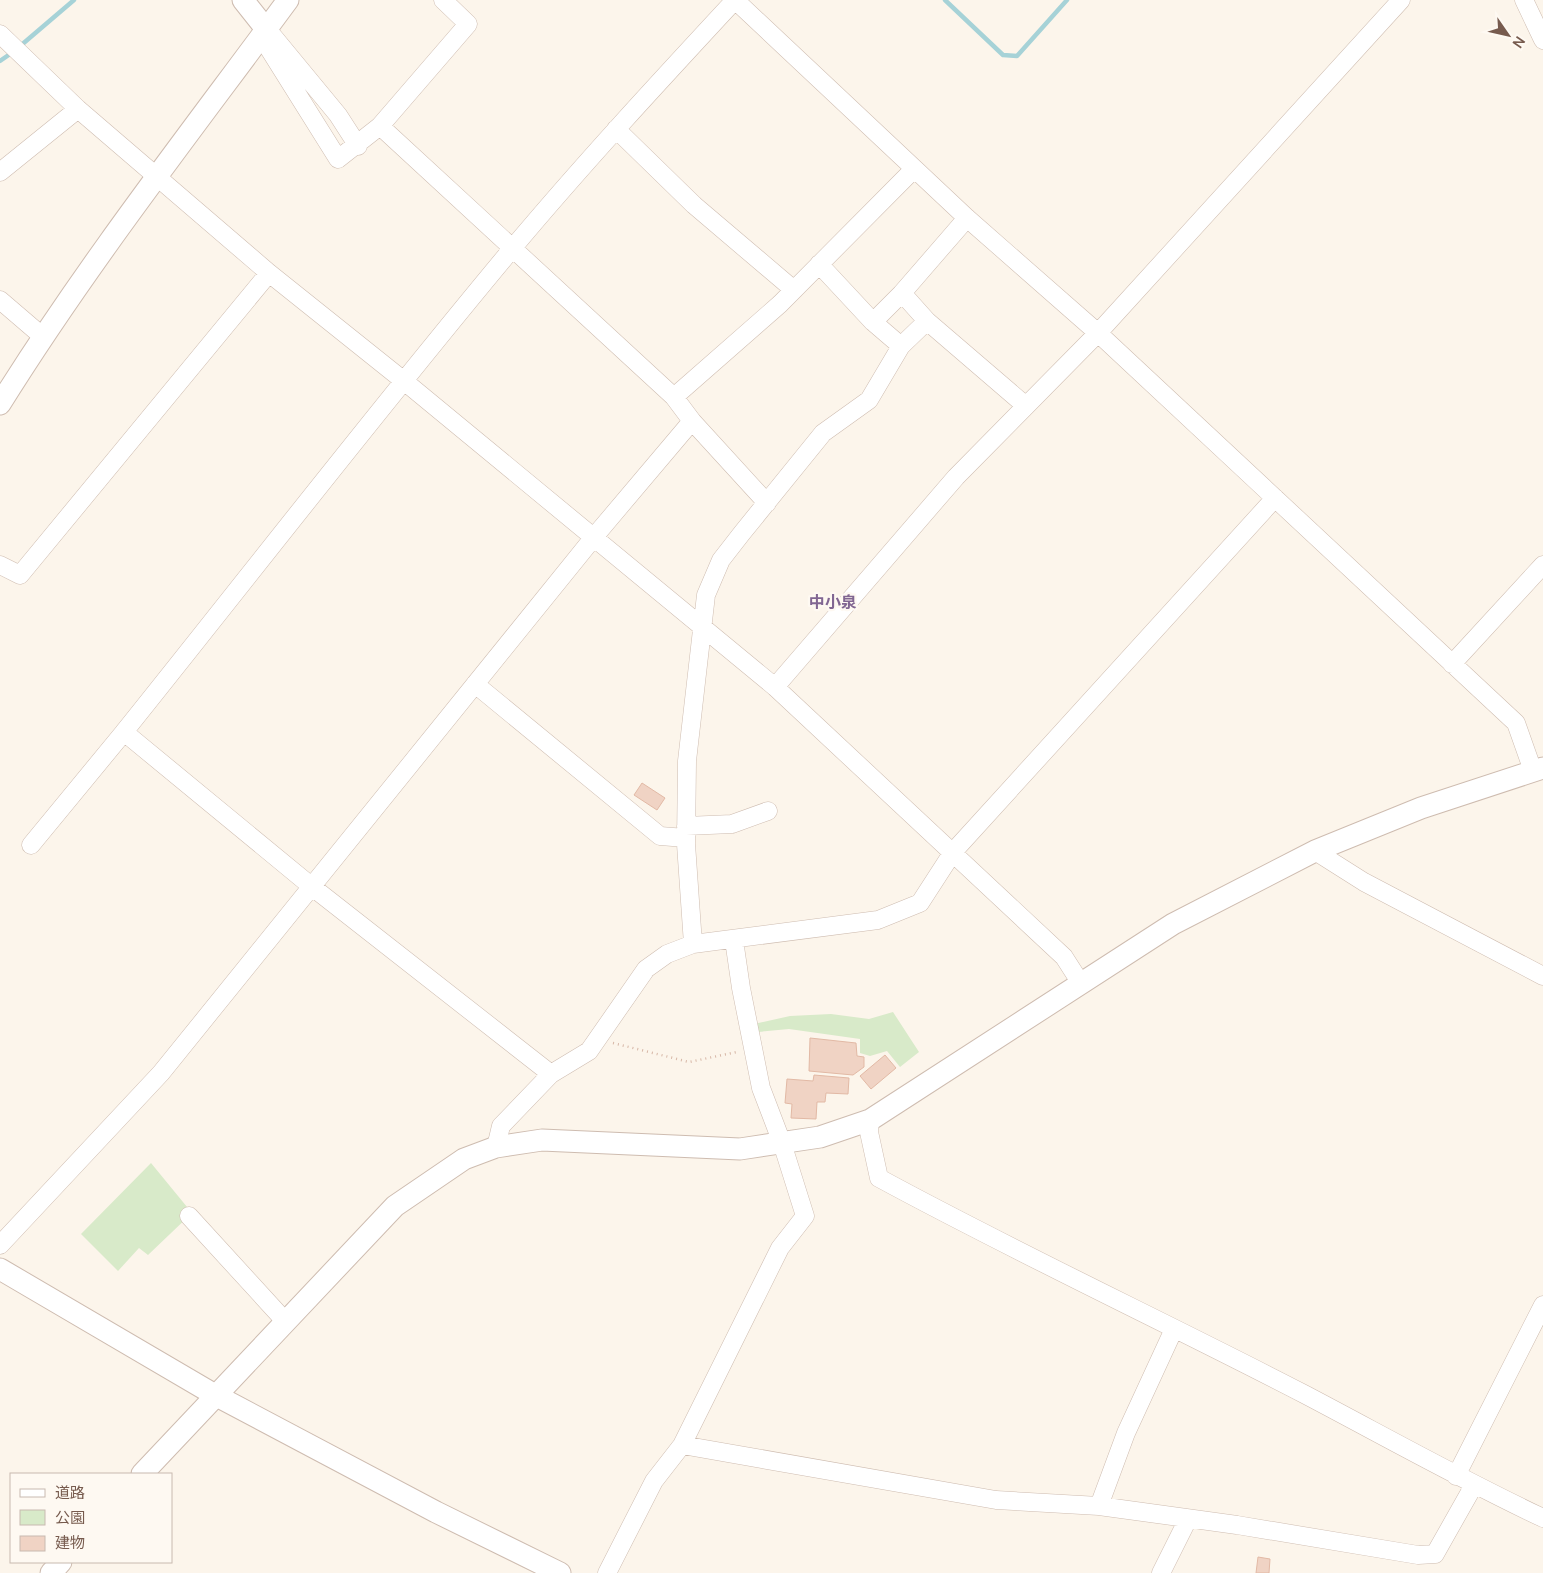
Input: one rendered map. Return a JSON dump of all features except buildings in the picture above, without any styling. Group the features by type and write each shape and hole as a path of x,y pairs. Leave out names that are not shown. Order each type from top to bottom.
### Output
{"street":[{"path":"243,0 338,159 358,146 380,126 468,24 443,0"},
{"path":"0,404 42,336 156,177 288,0"},
{"path":"31,846 512,249 616,129 735,0 914,169 1098,333 1516,723 1538,769 1421,808 1315,851 1173,924 1080,982 870,1120 820,1137 740,1149 542,1140 496,1147 464,1159 395,1206 143,1473"},
{"path":"775,687 956,477 1098,333 1401,0"},
{"path":"1524,0 1543,40"},
{"path":"264,33 338,115 358,146"},
{"path":"0,34 78,109 269,273 404,381 775,687 1064,957 1080,982"},
{"path":"0,172 78,109"},
{"path":"380,126 674,397 692,421 767,503"},
{"path":"616,129 694,205 794,290"},
{"path":"674,397 794,290 914,169"},
{"path":"874,322 902,293 967,218"},
{"path":"819,264 874,322 901,346"},
{"path":"0,565 20,575 269,273"},
{"path":"902,293 927,321 1026,406"},
{"path":"0,300 42,336"},
{"path":"693,944 686,832 687,761 706,595 721,560 823,433 869,400 901,346 927,321"},
{"path":"0,1245 161,1073 594,537 692,421"},
{"path":"496,1147 501,1126 551,1074 589,1051 646,969 667,954 693,944 878,920 920,902 953,852 1275,498"},
{"path":"1452,664 1543,565"},
{"path":"475,684 660,836 732,824 768,811"},
{"path":"124,732 311,886 551,1074"},
{"path":"1315,851 1364,882 1543,976"},
{"path":"607,1573 654,1481 682,1445 780,1248 805,1216 782,1143 761,1088 740,988 734,940"},
{"path":"870,1120 869,1132 879,1178 950,1217 1304,1394 1456,1476 1543,1518"},
{"path":"188,1216 286,1321"},
{"path":"0,1269 215,1395 436,1512 560,1573"},
{"path":"1456,1476 1543,1305"},
{"path":"1099,1506 1126,1432 1174,1329"},
{"path":"682,1445 996,1500 1099,1506 1237,1525 1418,1555 1435,1554 1474,1485"},
{"path":"1161,1573 1188,1519"},
{"path":"51,1573 60,1563"}],"path":[{"path":"598,1038 689,1062 753,1048"}],"green space":[{"path":"893,1012 919,1052 900,1067 887,1051 870,1056 860,1053 860,1039 789,1029 758,1032 754,1024 790,1016 831,1014 869,1019"},
{"path":"151,1163 192,1213 148,1255 139,1248 118,1271 81,1234"}],"waterway":[{"path":"19,47 74,0"},
{"path":"945,0 1003,55 1017,56 1067,0"},
{"path":"0,61 13,52"}],"district":[{"name":"中小泉","path":"833,602"}]}
